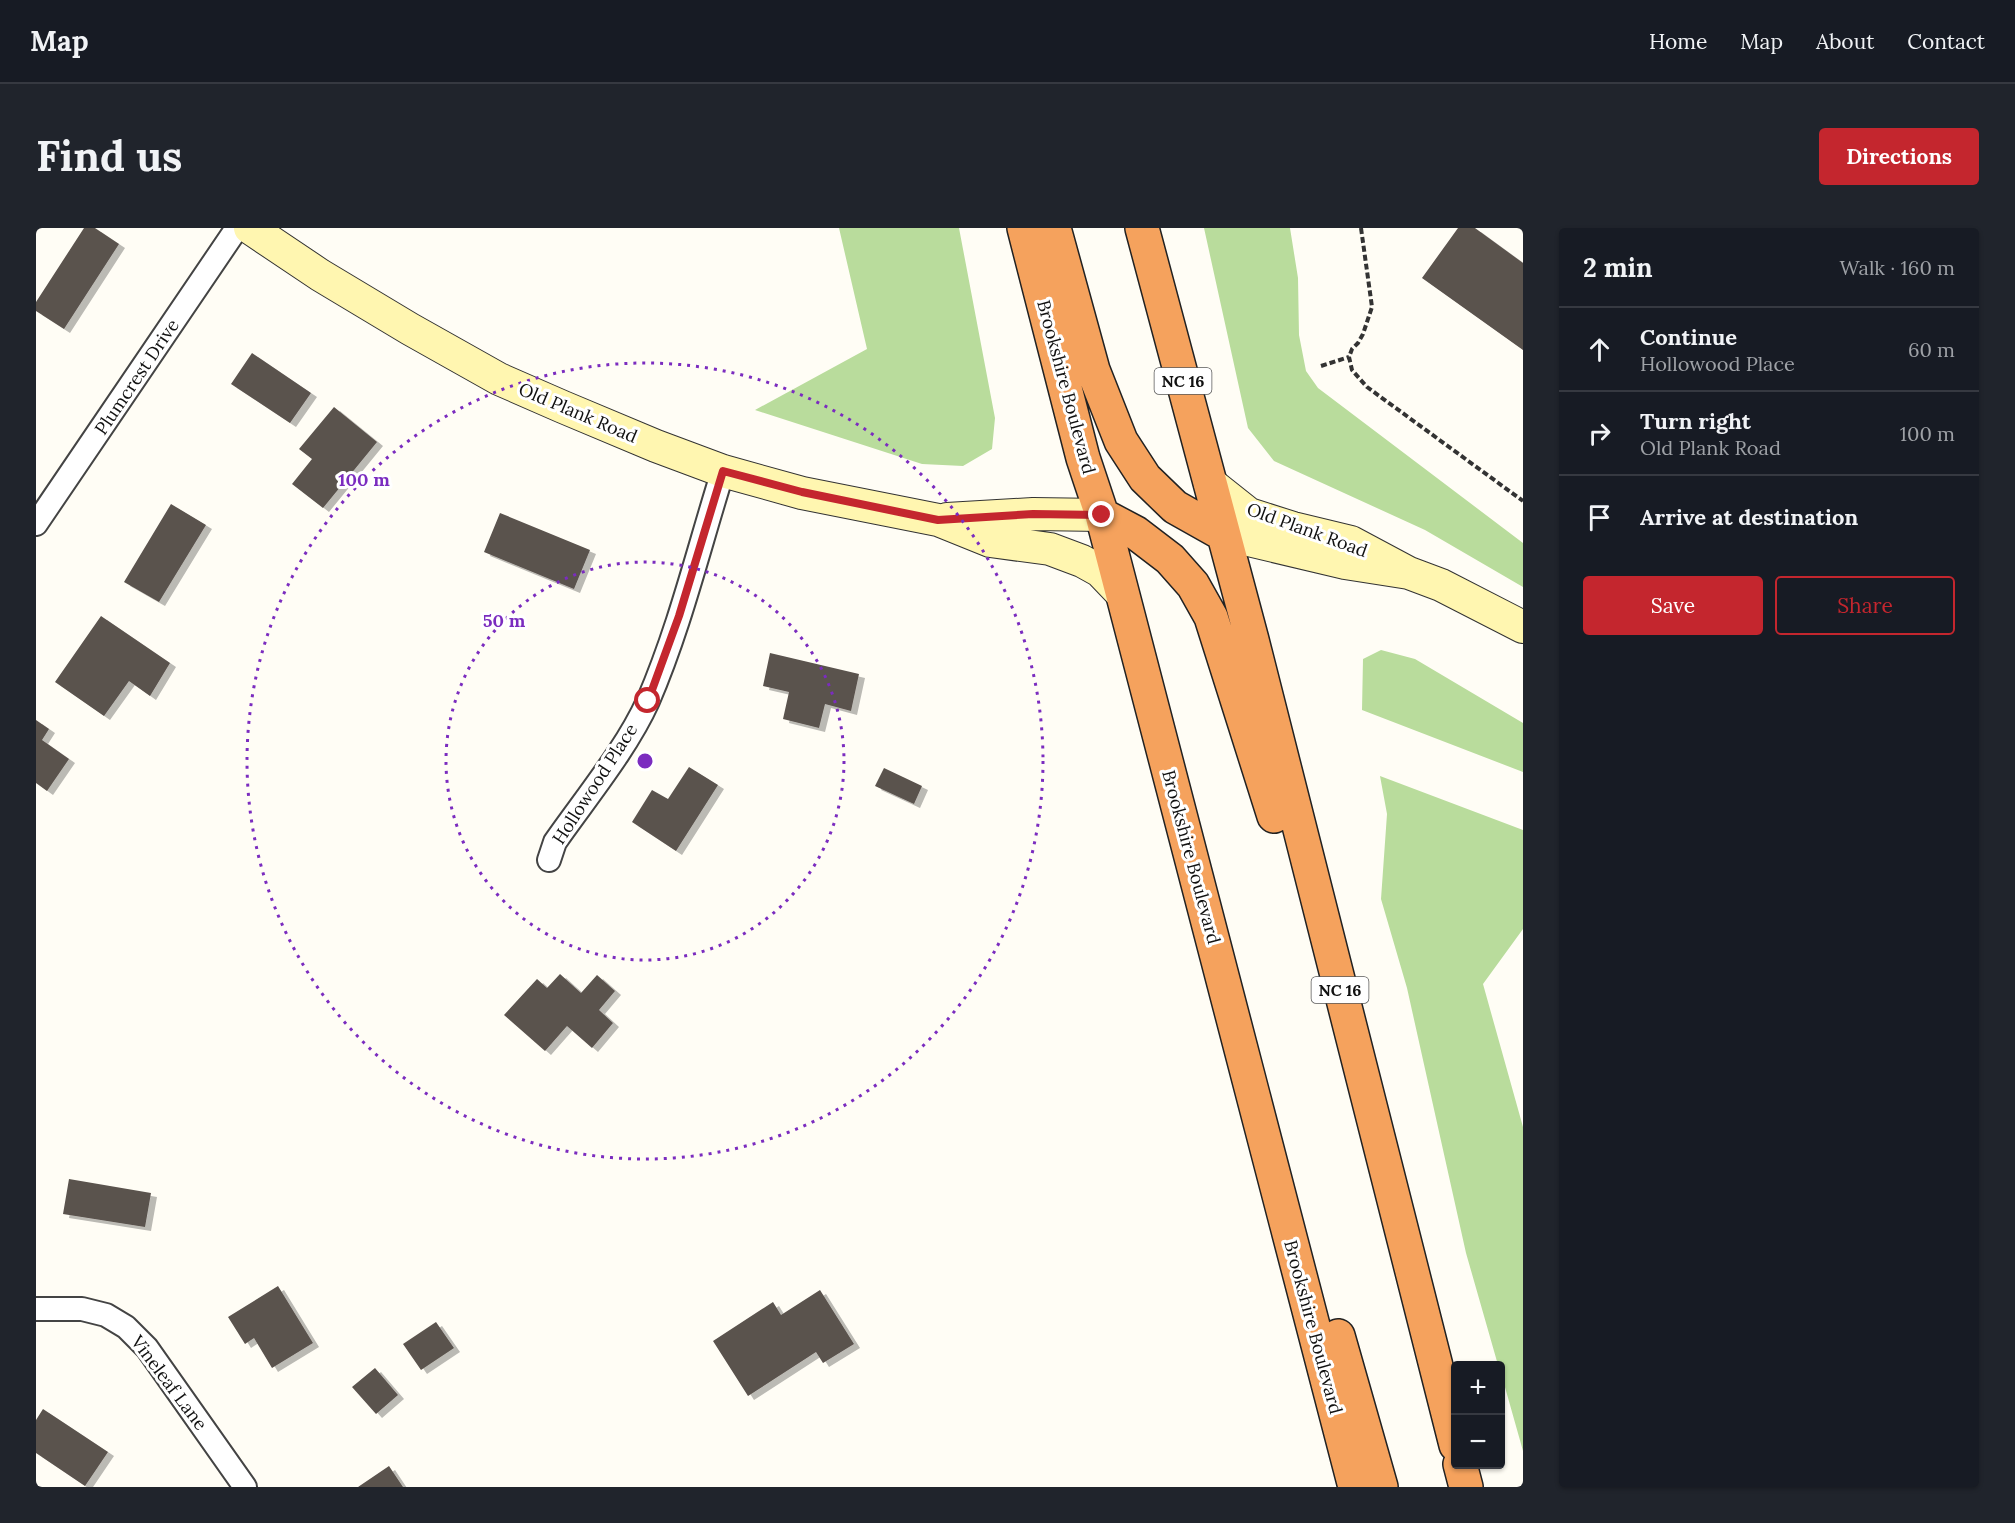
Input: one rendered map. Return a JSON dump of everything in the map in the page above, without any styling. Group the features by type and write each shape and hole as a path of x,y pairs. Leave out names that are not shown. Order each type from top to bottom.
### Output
{"highway":[{"name":"Brookshire Boulevard","path":"1024,228 1083,458 1102,515 1354,1487"},
{"path":"1054,228 1094,370 1121,441 1145,478 1175,507 1223,534"},
{"name":"NC 16","path":"1142,228 1210,483 1451,1429"},
{"path":"1102,515 1136,533 1170,559 1193,585 1211,617 1266,786 1303,915 1336,974"},
{"path":"1303,1289 1337,1334 1381,1487"},
{"path":"1461,1469 1466,1487"}],"street":[{"name":"Plumcrest Drive","path":"36,525 237,228"},
{"name":"Old Plank Road","path":"250,228 370,306 500,379 656,446 723,471 833,500 938,520 990,541 1050,549 1082,561 1100,571 1122,594"},
{"name":"Hollowood Place","path":"549,860 555,842 631,732 648,701 679,616 723,471"},
{"name":"Old Plank Road","path":"1210,483 1249,514 1293,528 1351,542 1408,573 1442,585 1523,627"},
{"name":"Old Plank Road","path":"938,520 1033,514 1102,515"},
{"name":"Old Plank Road","path":"1223,534 1345,563 1408,573"},
{"name":"Vineleaf Lane","path":"36,1309 82,1310 106,1315 126,1327 147,1348 245,1487"}],"path":[{"path":"1361,228 1372,307 1363,334 1349,357 1352,370 1367,387 1523,501"},
{"path":"1321,366 1349,357"}],"green space":[{"path":"839,228 959,228 995,418 992,449 963,466 922,464 755,410 867,349"},
{"path":"1204,228 1290,228 1298,278 1299,335 1306,371 1318,388 1523,543 1523,587 1425,530 1274,461 1248,428"},
{"path":"1381,650 1415,659 1523,723 1523,772 1362,710 1363,659"},
{"path":"1380,776 1523,830 1523,929 1483,984 1523,1127 1523,1451 1505,1387 1505,1361 1497,1361 1466,1253 1407,988 1381,899 1387,814"}],"building":[{"path":"84,228 95,228 119,244 64,329 36,311 36,302"},
{"path":"1458,228 1475,228 1523,263 1523,350 1422,278"},
{"path":"252,353 311,393 290,423 231,384"},
{"path":"334,407 377,442 323,508 292,484 312,459 299,449"},
{"path":"171,504 206,525 159,602 124,582"},
{"path":"500,513 590,550 574,589 484,552"},
{"path":"101,616 170,663 150,696 129,681 104,716 55,682"},
{"path":"770,653 859,674 851,711 825,704 819,728 783,719 789,692 763,686"},
{"path":"36,720 49,729 42,740 69,759 47,791 36,783"},
{"path":"689,767 718,785 676,851 632,822 652,790 668,799"},
{"path":"884,768 922,786 914,804 875,786"},
{"path":"560,974 581,993 597,975 615,991 599,1010 613,1023 592,1048 567,1026 545,1051 504,1015 537,979 547,988"},
{"path":"69,1179 151,1193 145,1227 63,1214"},
{"path":"278,1286 313,1343 272,1368 254,1338 245,1344 228,1317"},
{"path":"820,1290 854,1344 823,1363 816,1352 748,1396 713,1341 773,1302 781,1315"},
{"path":"436,1322 454,1348 421,1370 403,1344"},
{"path":"375,1368 398,1395 376,1414 352,1387"},
{"path":"43,1409 108,1452 85,1486 36,1453 36,1420"},
{"path":"389,1466 403,1487 358,1487"}],"route":[{"path":"648,701 679,616 723,471 853,504 938,520 1033,514 1102,515"}]}
